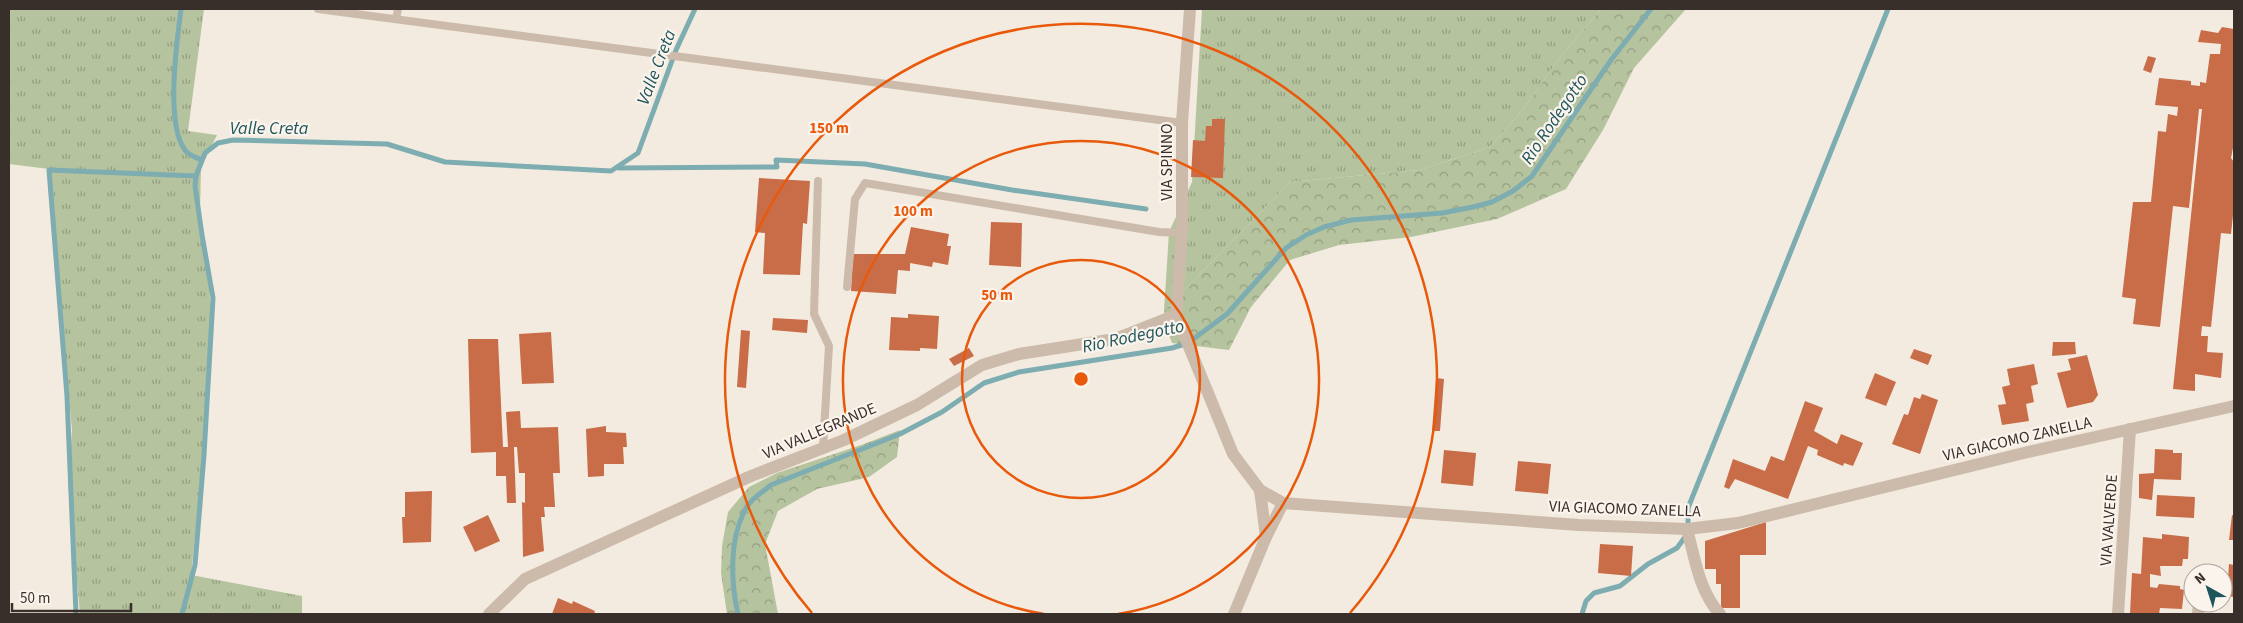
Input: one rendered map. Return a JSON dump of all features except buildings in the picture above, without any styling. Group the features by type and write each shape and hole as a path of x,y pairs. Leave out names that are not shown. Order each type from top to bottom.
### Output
{"street":[{"name":"VIA SPINNO","path":"1176,315 1182,232 1182,123 1190,9"},
{"name":"VIA VALLEGRANDE","path":"489,614 525,579 751,476 823,448 917,406 982,365 1019,354 1115,339 1176,315"},
{"name":"VIA GIACOMO ZANELLA","path":"1176,315 1233,454 1260,490 1283,503 1579,525 1687,529 1738,523 2234,406"},
{"name":"VIA VALVERDE","path":"2118,614 2130,429"},
{"path":"1260,490 1266,536"},
{"path":"1234,614 1266,536 1283,503"},
{"path":"1687,529 1702,586 1712,605 1720,614"}],"lane":[{"path":"318,9 1182,123"},
{"path":"396,19 398,9"},
{"path":"818,181 814,314 829,346 823,448"},
{"path":"847,286 855,199 865,183 1159,232 1182,232"}],"green space":[{"path":"9,9 204,9 188,131 217,135 201,167 200,209 209,279 212,338 203,462 191,575 302,596 302,614 80,614 68,483 72,430 49,169 9,164"},
{"path":"1202,9 1601,9 1558,60 1525,107 1490,147 1420,170 1290,182 1164,311 1169,232 1192,182"},
{"path":"1601,9 1686,9 1634,68 1603,130 1566,189 1497,219 1411,237 1339,245 1290,260 1251,307 1229,350 1172,343 1165,324 1164,311 1290,182 1420,170 1490,147 1525,107 1558,60"},
{"path":"900,430 897,457 869,477 817,489 778,511 765,544 778,614 727,614 721,573 722,546 728,512 749,487 777,473"}],"waterway":[{"path":"181,9 174,82 175,122 179,138 186,152 201,160"},
{"name":"Valle Creta","path":"182,614 195,565 204,455 213,298 195,186 196,176 205,153 218,143 233,140 387,144 445,162 611,171 638,153 676,50 695,9"},
{"name":"Rio Rodegotto","path":"738,614 734,589 733,563 739,524 749,504 771,485 900,434 942,412 984,383 1019,372 1172,348 1188,343 1227,314 1286,248 1306,235 1324,227 1351,220 1442,213 1492,202 1513,191 1532,176 1611,60 1651,9"},
{"path":"1582,614 1586,601 1594,593 1620,586 1648,564 1677,548 1688,533 1688,508 1888,9"},
{"path":"618,168 777,167 776,160 865,164 1012,190 1146,209"},
{"path":"76,614 67,396 49,170 196,176"}]}
